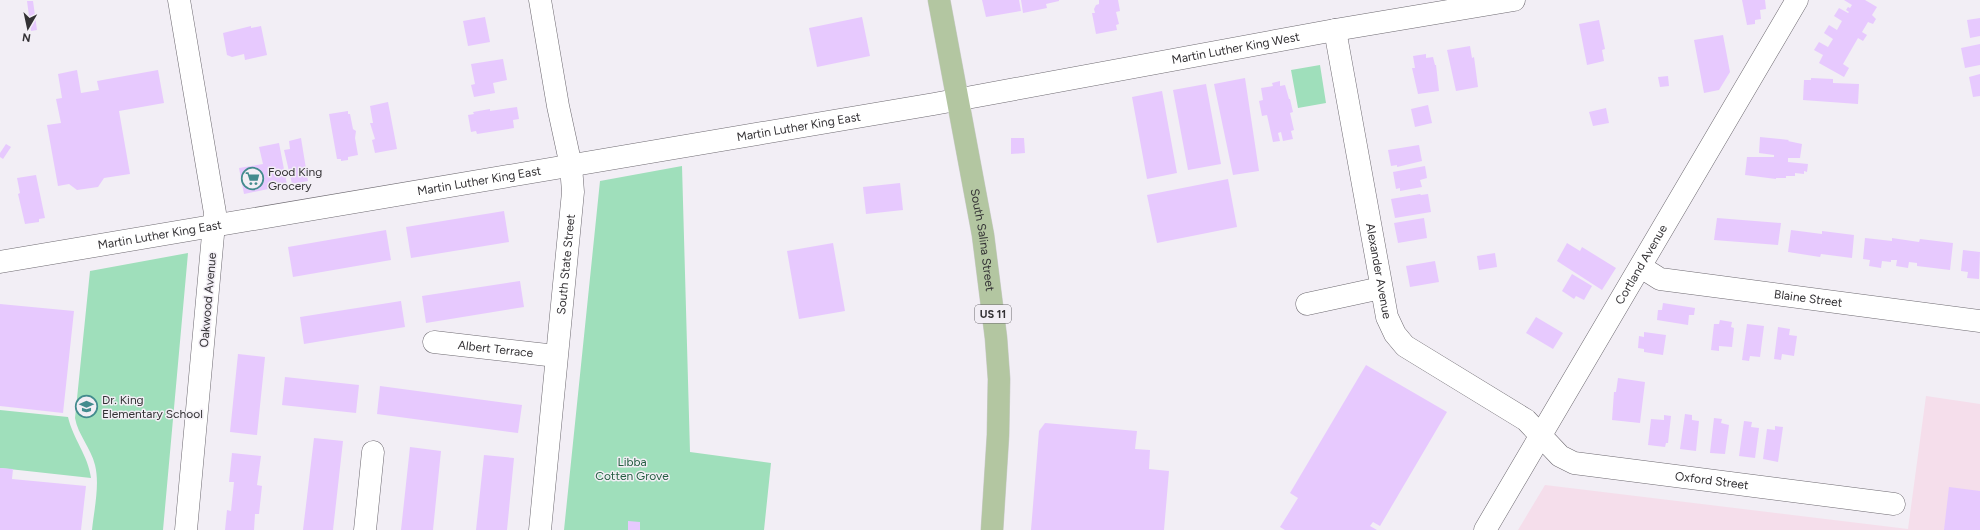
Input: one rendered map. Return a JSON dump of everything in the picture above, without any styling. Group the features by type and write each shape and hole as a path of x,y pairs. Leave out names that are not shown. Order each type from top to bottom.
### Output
{"main road":[{"name":"South Salina Street","path":"939,0 982,235 996,338 999,379 998,435 992,530"}],"street":[{"name":"Oakwood Avenue","path":"179,0 214,200 215,225 186,530"},
{"name":"South State Street","path":"540,0 558,106 571,166 573,192 540,530"},
{"name":"Martin Luther King West","path":"958,100 1336,30 1514,0"},
{"name":"Cortland Avenue","path":"1485,530 1797,0"},
{"name":"Alexander Avenue","path":"1336,30 1386,317 1395,334 1405,346 1526,420 1540,437"},
{"name":"Martin Luther King East","path":"0,262 958,100"},
{"name":"Blaine Street","path":"1641,267 1660,279 1980,321"},
{"path":"1307,304 1381,288"},
{"name":"Albert Terrace","path":"434,342 556,356"},
{"name":"Oxford Street","path":"1540,437 1560,456 1574,464 1894,504"},
{"path":"365,530 373,452"}],"shaded area":[{"path":"1926,396 1980,404 1980,530 1518,530 1545,485 1908,529"}],"green space":[{"path":"1320,65 1326,103 1298,108 1291,70"},
{"name":"Libba Cotten Grove","path":"682,166 690,452 771,463 764,530 564,530 600,181"},
{"path":"188,253 163,530 92,530 97,489 95,465 75,418 90,271"},
{"path":"0,410 68,417 73,433 84,454 91,478 0,468"}],"building":[{"path":"982,0 1019,0 1021,11 986,17"},
{"path":"1021,0 1059,1 1046,4 1047,8 1023,13"},
{"path":"1099,0 1118,0 1120,11 1116,12 1119,24 1116,25 1117,30 1096,34 1092,13 1095,13 1094,9 1096,5 1099,4"},
{"path":"1742,0 1765,0 1766,9 1760,10 1761,19 1755,20 1755,24 1747,25"},
{"path":"1844,0 1865,0 1877,7 1872,15 1876,19 1873,24 1868,22 1862,32 1867,35 1863,41 1858,38 1843,64 1849,68 1844,77 1819,63 1823,55 1814,50 1819,42 1828,47 1833,39 1824,33 1829,25 1837,30 1842,21 1834,16 1839,8 1848,13 1849,12 1846,10 1852,5"},
{"path":"27,1 33,1 37,30 31,31"},
{"path":"485,17 490,42 468,46 463,21"},
{"path":"862,17 870,56 817,67 809,28"},
{"path":"1980,18 1980,36 1970,38 1967,20"},
{"path":"1599,20 1605,49 1602,50 1604,61 1587,65 1579,24"},
{"path":"251,26 251,28 261,26 267,55 245,60 244,54 232,57 227,55 223,33"},
{"path":"1723,35 1730,72 1719,90 1704,93 1694,40"},
{"path":"1980,44 1980,65 1965,68 1961,48"},
{"path":"1470,46 1472,58 1474,57 1478,87 1456,91 1447,50"},
{"path":"1426,54 1426,58 1433,57 1436,65 1439,91 1418,94 1412,68 1415,68 1413,56"},
{"path":"503,59 507,80 493,83 495,93 474,97 471,85 475,84 471,64"},
{"path":"77,70 81,93 99,90 97,81 158,70 164,103 119,111 130,174 104,178 98,187 77,190 69,184 58,186 47,125 61,123 56,99 62,98 58,74"},
{"path":"1980,74 1980,96 1973,97 1969,77"},
{"path":"1668,76 1669,86 1660,87 1658,77"},
{"path":"1245,78 1259,171 1233,175 1214,84"},
{"path":"1811,78 1833,79 1833,83 1859,84 1858,104 1803,100 1804,80 1811,80"},
{"path":"1280,81 1280,86 1285,85 1293,112 1290,113 1294,130 1291,131 1293,139 1283,141 1281,132 1278,133 1280,141 1273,142 1267,115 1262,116 1259,101 1263,100 1261,88 1273,86 1272,83"},
{"path":"1206,84 1221,164 1188,170 1173,90"},
{"path":"1162,91 1177,173 1147,179 1132,97"},
{"path":"388,102 397,149 375,153 372,140 375,139 370,123 373,123 370,106"},
{"path":"1428,105 1432,123 1415,127 1411,109"},
{"path":"517,107 519,119 513,120 514,128 477,134 476,131 471,132 468,115 474,114 473,112"},
{"path":"1606,108 1609,123 1593,126 1589,112"},
{"path":"348,111 353,129 356,131 355,138 358,155 348,157 348,160 341,161 341,159 337,159 329,114"},
{"path":"1760,137 1789,140 1788,141 1802,144 1800,158 1788,158 1788,162 1808,164 1807,172 1804,171 1804,174 1795,173 1795,176 1786,176 1786,178 1776,179 1745,175 1747,157 1774,157 1774,155 1759,153"},
{"path":"301,138 308,181 292,184 284,150 290,149 289,141"},
{"path":"1011,138 1024,138 1025,153 1011,154"},
{"path":"279,143 287,185 244,194 239,168 263,164 259,147"},
{"path":"6,144 11,147 3,159 0,157 0,153"},
{"path":"1419,145 1422,161 1397,167 1397,165 1391,166 1388,150"},
{"path":"1425,166 1427,178 1420,180 1422,187 1400,191 1400,188 1396,189 1393,172"},
{"path":"36,175 45,218 39,219 39,222 25,224 18,194 20,193 17,178"},
{"path":"1228,179 1237,227 1157,243 1147,195"},
{"path":"900,183 903,210 866,214 863,187"},
{"path":"1428,194 1431,212 1395,218 1391,199"},
{"path":"504,211 509,242 411,258 406,227"},
{"path":"1424,218 1427,238 1398,243 1394,223"},
{"path":"1717,218 1781,223 1778,245 1714,240"},
{"path":"386,230 391,260 293,277 288,247"},
{"path":"1791,230 1822,234 1822,231 1854,235 1852,258 1821,254 1820,257 1788,252"},
{"path":"1865,238 1892,241 1892,238 1919,242 1920,239 1953,243 1950,270 1917,266 1917,263 1909,262 1908,268 1896,266 1897,260 1891,260 1891,262 1882,261 1881,268 1869,266 1870,260 1863,259"},
{"path":"833,243 845,311 799,319 787,251"},
{"path":"1567,243 1580,251 1582,247 1616,268 1602,290 1557,261"},
{"path":"1963,250 1980,252 1979,279 1967,278 1968,272 1961,271"},
{"path":"1495,253 1497,267 1479,270 1477,256"},
{"path":"1435,261 1439,282 1410,287 1406,266"},
{"path":"1572,274 1592,286 1584,300 1576,296 1574,299 1562,291"},
{"path":"520,281 524,307 426,323 422,296"},
{"path":"401,301 405,327 304,344 300,317"},
{"path":"1663,303 1695,308 1694,315 1689,315 1688,325 1657,320 1658,310 1662,310"},
{"path":"0,304 74,311 63,413 0,406"},
{"path":"1536,317 1563,333 1553,349 1526,333"},
{"path":"1720,320 1732,322 1731,327 1734,328 1732,347 1719,346 1719,351 1711,350 1714,324 1719,324"},
{"path":"1747,324 1764,326 1760,357 1750,356 1749,361 1742,360"},
{"path":"1778,327 1790,329 1789,335 1797,336 1794,356 1782,354 1781,360 1774,359"},
{"path":"1644,332 1666,335 1663,355 1644,352 1644,349 1638,348 1639,336 1644,337"},
{"path":"238,354 265,357 257,435 230,432"},
{"path":"1366,365 1447,412 1380,526 1373,522 1370,526 1377,530 1285,530 1280,527 1298,498 1290,493"},
{"path":"285,377 359,385 356,413 282,405"},
{"path":"1618,378 1645,382 1640,423 1612,420 1614,392 1616,392"},
{"path":"380,386 522,405 518,433 377,414"},
{"path":"1685,414 1692,415 1692,420 1699,421 1696,451 1680,449"},
{"path":"1664,415 1671,416 1668,443 1666,443 1665,447 1648,445 1651,419 1664,420"},
{"path":"1714,418 1722,419 1721,423 1729,425 1725,454 1710,453"},
{"path":"1744,421 1752,422 1751,427 1759,428 1755,458 1739,456"},
{"path":"1045,423 1137,431 1135,449 1150,450 1149,469 1169,471 1164,530 1031,530 1039,431"},
{"path":"1775,426 1783,427 1778,462 1763,459 1767,429 1775,430"},
{"path":"314,438 343,441 333,530 303,530"},
{"path":"410,447 441,451 433,530 401,530"},
{"path":"232,453 261,456 257,485 262,486 259,514 255,514 254,530 225,530 227,510 231,511 234,482 229,482"},
{"path":"484,455 514,458 507,530 476,530"},
{"path":"0,468 13,469 12,479 86,486 81,530 0,530"},
{"path":"1949,487 1980,491 1980,530 1944,530"},
{"path":"628,521 640,522 640,530 628,530"}],"place":[{"name":"Food King Grocery","path":"252,179"},
{"name":"Dr. King Elementary School","path":"87,407"}]}
